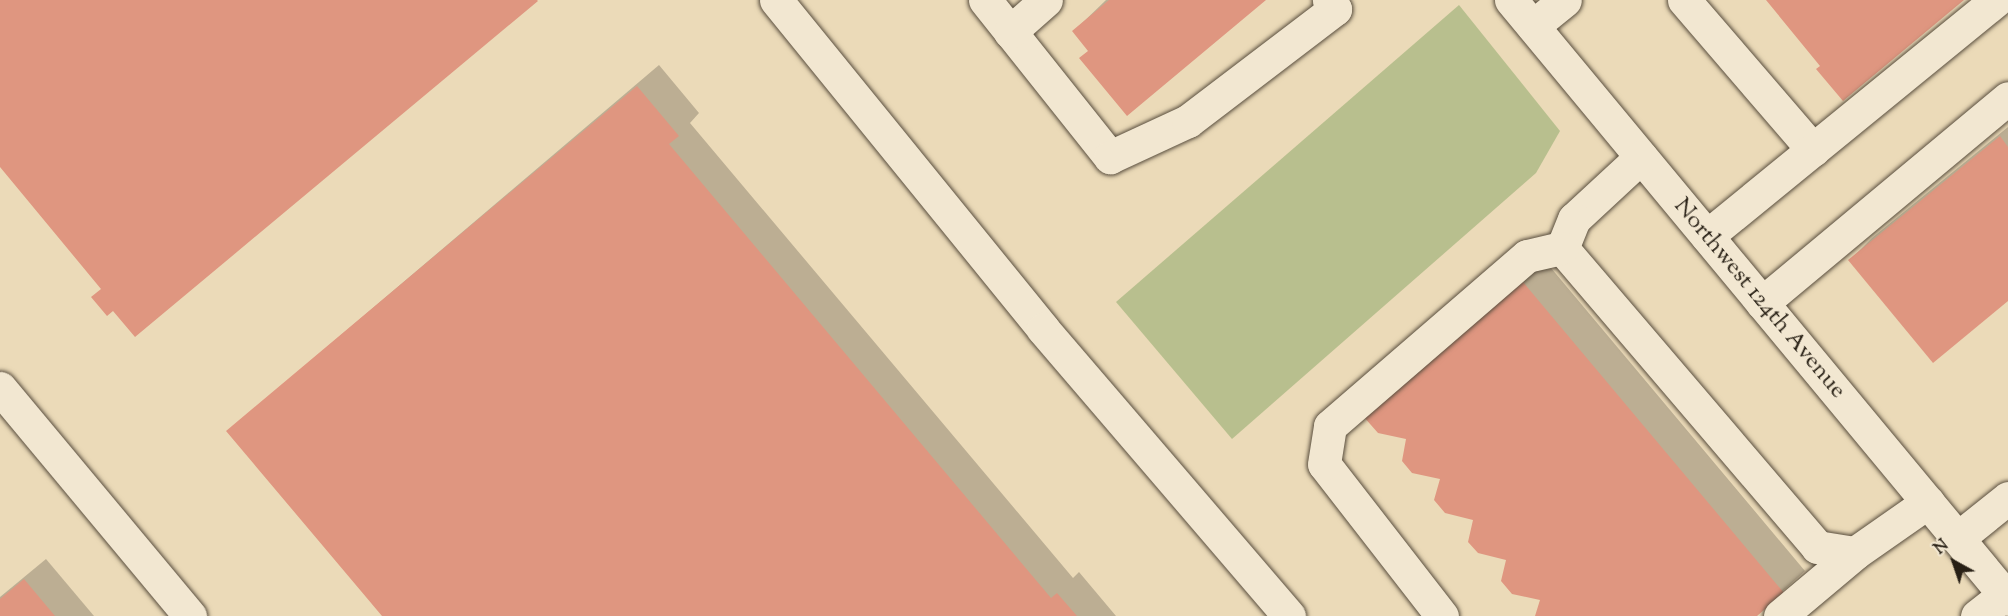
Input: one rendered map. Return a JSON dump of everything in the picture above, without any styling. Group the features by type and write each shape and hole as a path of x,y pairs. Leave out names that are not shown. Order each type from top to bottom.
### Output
{"street":[{"path":"776,0 1043,329 1289,616"},
{"path":"985,0 1110,158 1188,121 1335,9 1329,0"},
{"path":"1010,32 1046,0"},
{"name":"Northwest 124th Avenue","path":"1510,0 2006,596"},
{"path":"1533,26 1564,0"},
{"path":"1684,0 1813,150"},
{"path":"1707,236 1996,0"},
{"path":"1762,303 2008,98"},
{"path":"1562,248 1574,219 1641,156"},
{"path":"1562,248 1817,547 1855,553"},
{"path":"1442,616 1324,464 1330,426 1527,256 1562,248"},
{"path":"0,388 190,616"},
{"path":"1958,538 2008,498"},
{"path":"1780,616 1855,553 1928,502"},
{"path":"1977,616 2006,596"}],"green space":[{"path":"1459,5 1560,131 1536,173 1232,439 1116,302"}],"building":[{"path":"0,0 538,1 135,337 113,311 107,316 91,297 101,289 0,167"},
{"path":"1109,0 1266,0 1127,116 1079,58 1088,51 1072,31"},
{"path":"1766,0 1964,0 1843,101 1816,69 1820,66"},
{"path":"637,86 679,136 669,144 1051,598 1057,593 1077,616 382,616 226,431"},
{"path":"2000,136 2008,147 2008,301 1933,363 1848,260"},
{"path":"1523,282 1784,593 1757,616 1535,616 1540,600 1512,594 1501,581 1506,560 1478,553 1468,542 1473,520 1445,513 1434,500 1440,479 1412,473 1402,461 1406,439 1378,433 1363,416"},
{"path":"24,579 55,616 0,616 0,599"}]}
